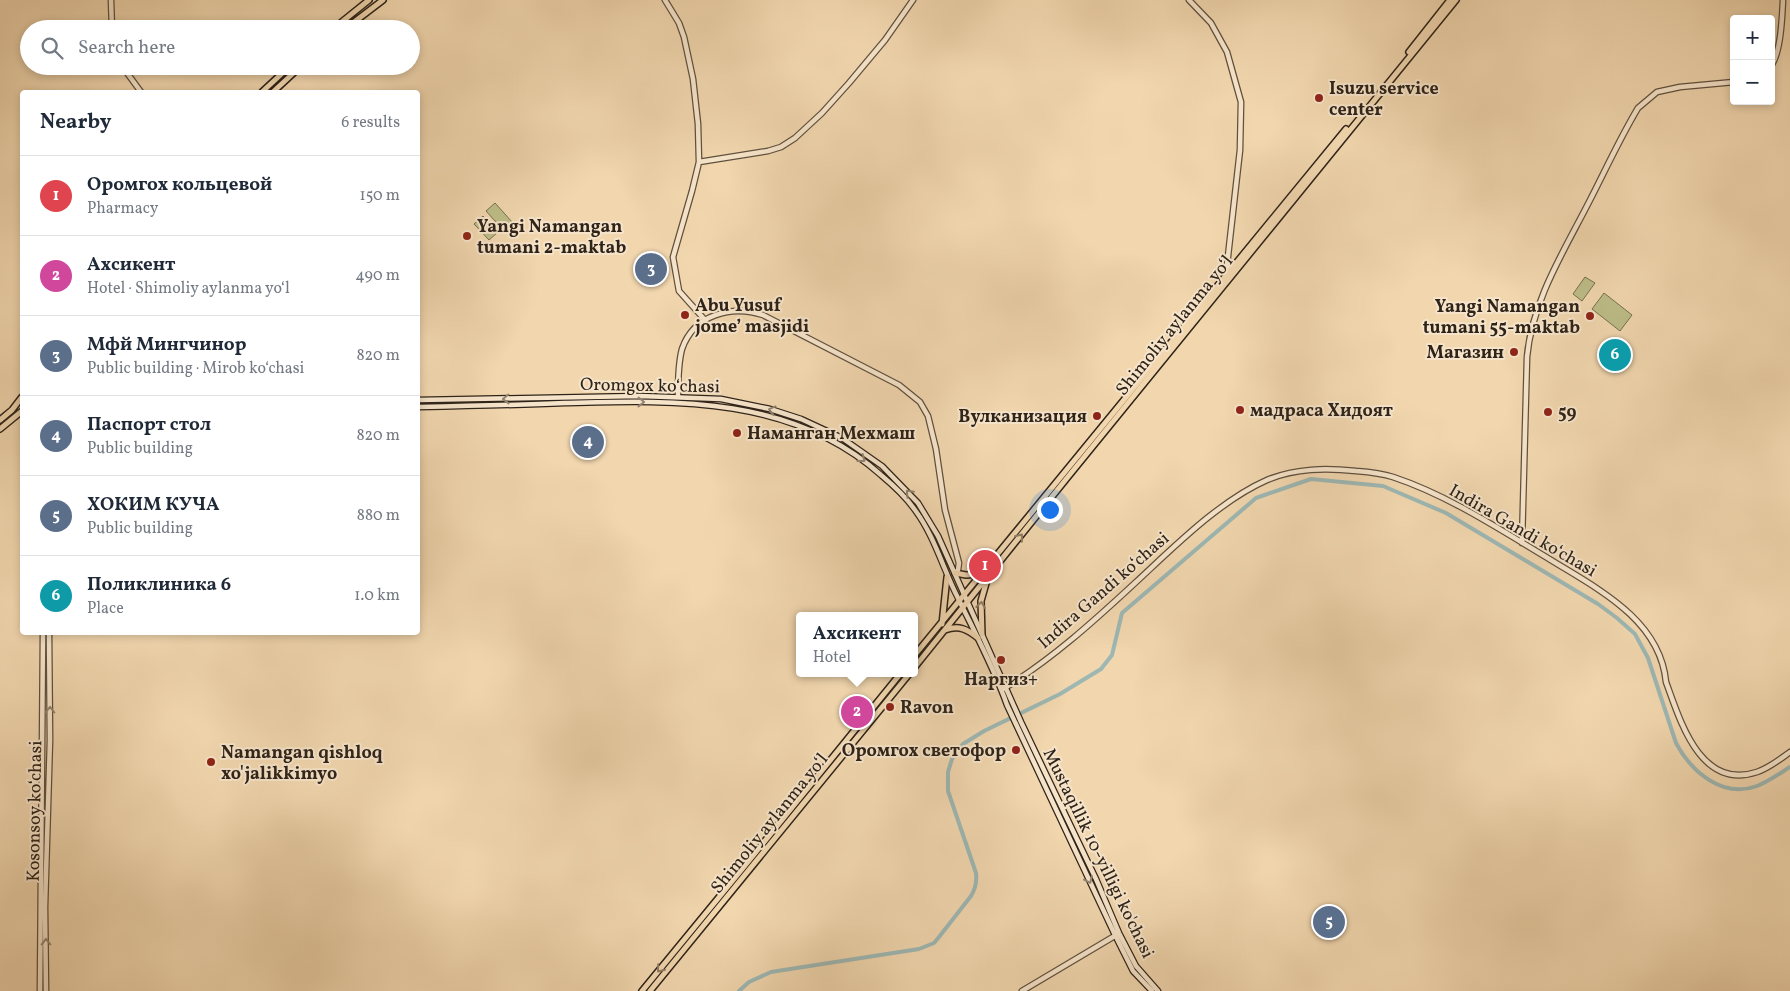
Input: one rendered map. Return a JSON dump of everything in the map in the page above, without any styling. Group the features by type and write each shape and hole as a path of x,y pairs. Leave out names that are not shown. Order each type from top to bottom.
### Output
{"main road":[{"path":"344,20 369,0"},
{"path":"356,20 382,0"},
{"name":"Shimoliy aylanma yoʻl","path":"1415,47 1450,0"},
{"name":"Shimoliy aylanma yoʻl","path":"918,662 943,628 959,601 1065,476 1341,137 1456,0"},
{"path":"264,90 280,75"},
{"path":"275,90 291,75"},
{"path":"0,420 14,408 20,400"},
{"path":"0,429 20,414"},
{"name":"Shimoliy aylanma yoʻl","path":"918,652 963,609 1065,476"},
{"path":"955,573 966,575 981,574"},
{"path":"948,577 943,628 959,627 980,636 981,601 988,578"},
{"name":"Shimoliy aylanma yoʻl","path":"650,991 677,952 733,881 898,677"},
{"name":"Shimoliy aylanma yoʻl","path":"642,991 677,952 907,677"}],"street":[{"path":"111,0 112,20"},
{"path":"665,0 679,23 693,79 698,124 699,162 672,257 679,290 705,320"},
{"path":"699,162 768,150 780,147 795,138 822,113 849,83 885,40 913,0"},
{"path":"1189,0 1211,23 1227,52 1241,102 1240,150 1227,265 1231,273"},
{"path":"1774,60 1783,0"},
{"path":"129,75 140,90"},
{"path":"1522,543 1527,364 1529,336 1538,306 1632,116 1638,108 1657,92 1680,87 1730,82"},
{"path":"678,396 678,372 682,349 689,337 705,320 715,314 739,310 763,315 892,381 920,402 925,408 933,429 945,510 959,563 958,570 955,573"},
{"name":"Oromgox ko‘chasi","path":"420,400 678,396 721,399 770,409 801,419 842,438 882,466 911,495 930,521 944,549 965,594 980,636"},
{"name":"Oromgox ko‘chasi","path":"420,407 658,402 736,408 781,419 835,441 874,468 914,508 923,521 963,609 980,636"},
{"path":"14,408 20,411"},
{"name":"Indira Gandi koʻchasi","path":"1004,688 1060,648 1175,545 1238,496 1269,480 1299,471 1329,468 1377,473 1393,477 1458,505 1624,608 1640,624 1659,654 1666,682 1687,736 1704,760 1724,772 1742,775 1761,770 1790,752"},
{"name":"Kosonsoy koʻchasi","path":"40,991 43,635"},
{"name":"Kosonsoy koʻchasi","path":"46,991 50,635"},
{"path":"980,636 1013,704 1019,723"},
{"path":"1004,688 1009,709 1019,723"},
{"name":"Mustaqillik 10-yilligi ko'chasi","path":"1019,723 1096,879 1133,971 1152,991"},
{"path":"1022,991 1117,934"},
{"name":"Mustaqillik 10-yilligi ko'chasi","path":"1117,934 1136,966 1158,991"}],"green space":[{"path":"495,203 513,223 504,231 486,211"},
{"path":"483,216 498,232 489,240 474,224"},
{"path":"1585,277 1595,283 1582,301 1573,294"},
{"path":"1604,293 1632,315 1620,331 1592,309"}],"waterway":[{"path":"739,991 749,982 771,972 919,949 934,943 971,896 976,882 976,873 948,791 948,772 957,751 963,744 984,731 1060,694 1101,669 1112,655 1122,613 1256,498 1311,479 1383,486 1446,513 1598,604 1617,618 1635,634 1648,658 1676,743 1690,763 1709,780 1732,789 1744,789 1757,786 1774,778 1790,767"}],"place":[{"name":"Isuzu service center","path":"1319,98"},
{"name":"Yangi Namangan tumani 2-maktab","path":"467,236"},
{"name":"Мфй Мингчинор","path":"651,269"},
{"name":"Abu Yusuf jome’ masjidi","path":"685,315"},
{"name":"Yangi Namangan tumani 55-maktab","path":"1590,316"},
{"name":"Магазин","path":"1514,352"},
{"name":"Поликлиника 6","path":"1615,355"},
{"name":"мадраса Хидоят","path":"1240,410"},
{"name":"59","path":"1548,412"},
{"name":"Вулканизация","path":"1097,416"},
{"name":"Наманган Мехмаш","path":"737,433"},
{"name":"Паспорт стол","path":"588,442"},
{"name":"Оромгох кольцевой","path":"985,566"},
{"name":"Наргиз+","path":"1001,660"},
{"name":"Ravon","path":"890,707"},
{"name":"Ахсикент","path":"857,712"},
{"name":"Оромгох светофор","path":"1016,750"},
{"name":"Namangan qishloq xo'jalikkimyo","path":"211,762"},
{"name":"ХОКИМ КУЧА","path":"1329,922"}]}
